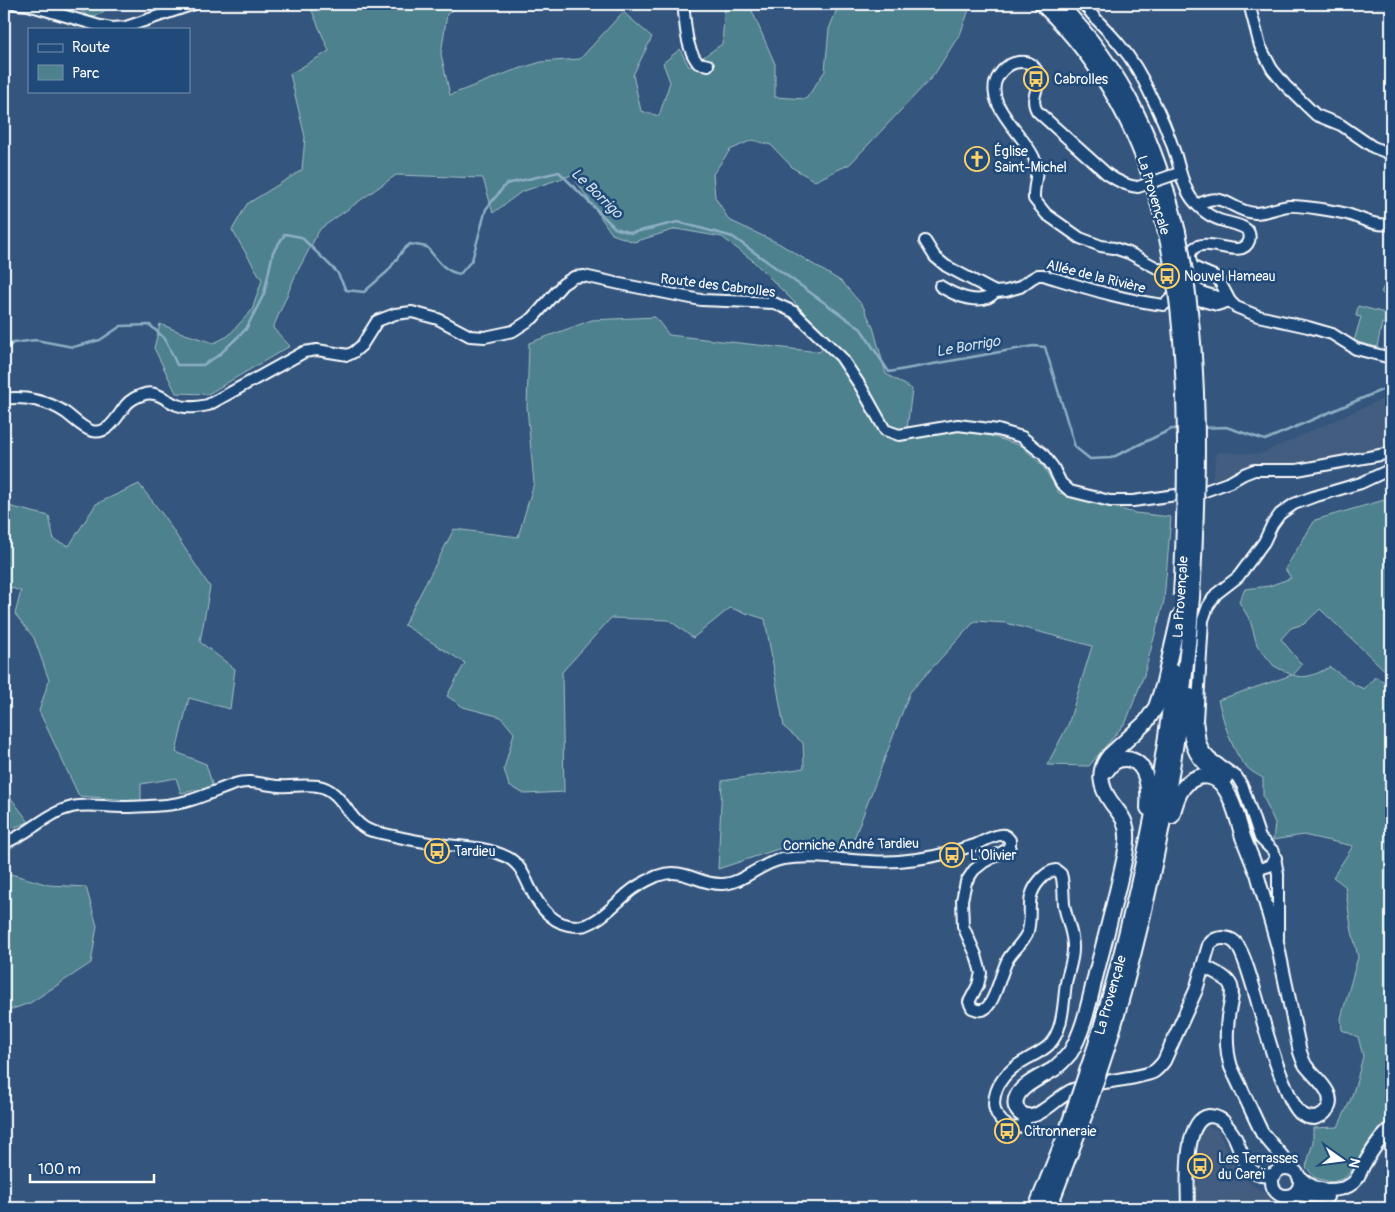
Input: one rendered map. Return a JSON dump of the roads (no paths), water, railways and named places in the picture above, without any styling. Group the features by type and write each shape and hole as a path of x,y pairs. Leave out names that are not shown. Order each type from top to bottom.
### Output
{"highway":[{"name":"La Provençale","path":"1042,4 1064,26 1085,52 1119,103 1143,156 1172,231"},
{"name":"La Provençale","path":"1036,1208 1123,993 1142,921 1162,828 1181,704 1185,621 1196,501 1195,363 1189,295 1172,231 1161,170 1139,116 1117,78 1097,48 1058,4"},
{"name":"La Provençale","path":"1048,1208 1087,1110 1144,860 1156,800 1185,621"},
{"path":"1027,1116 1020,1114 1017,1109 1016,1101 1018,1095 1031,1082 1055,1068 1065,1059 1072,1049 1079,1032 1125,856 1127,834 1125,823 1108,799 1100,774 1106,760 1141,727 1156,707 1185,621"},
{"path":"1185,621 1192,739 1197,753 1203,761 1234,787 1250,838 1256,870"},
{"path":"1103,788 1107,770 1116,761 1123,758 1129,759 1137,763 1142,769 1148,793 1144,860"},
{"path":"1142,921 1177,799 1186,785 1195,778 1211,778 1221,784 1226,790 1256,870"}],"main road":[{"path":"1256,870 1278,947"},
{"name":"Corniche André Tardieu","path":"1027,1116 1032,1117 1039,1114 1057,1099 1074,1090 1143,1075 1158,1068 1164,1061 1184,1020 1196,990 1207,949 1214,940 1220,938 1233,941 1237,945 1250,978 1274,1060 1290,1097 1300,1113 1308,1117 1318,1117 1327,1110 1330,1105 1330,1097 1306,1065 1300,1052 1278,947"},
{"path":"1203,966 1222,976 1231,987 1232,993 1227,1031 1228,1059 1262,1133 1279,1153 1278,1175 1280,1195 1290,1196 1295,1194 1338,1197 1347,1195 1360,1185 1376,1156 1377,1146"},
{"path":"1188,1208 1188,1152 1196,1126 1207,1116 1214,1116 1220,1119 1228,1128 1235,1138 1249,1168 1254,1172 1262,1176 1278,1175 1294,1170 1306,1183 1320,1190 1338,1190 1355,1182 1370,1153 1391,1129"},
{"path":"1192,1138 1196,1153 1196,1208"},
{"path":"1295,1194 1300,1187 1300,1178"}],"street":[{"path":"4,5 9,4"},
{"path":"17,4 28,5 112,28 126,26 194,4"},
{"path":"683,4 692,55 698,63 708,64"},
{"path":"1084,4 1120,44 1143,80 1164,125 1178,173 1191,197 1205,212 1215,218 1243,227 1249,233 1250,237 1247,245 1240,249 1216,245 1202,245 1194,248 1189,257 1193,267 1214,276 1236,307 1258,316 1332,334 1356,349 1391,358"},
{"path":"1251,4 1260,46 1272,69 1285,85 1316,115 1341,125 1373,147 1391,154"},
{"path":"1178,173 1138,187 1118,181 1107,174 1037,112 1033,101 1038,88 1038,74 1035,68 1030,64 1020,62 1010,64 1001,73 996,83 996,99 1004,114 1034,157 1037,174 1034,199 1046,214 1080,238 1101,246 1129,253 1204,293 1228,298"},
{"path":"1198,205 1206,200 1221,200 1245,211 1256,213 1290,206 1303,207 1346,214 1373,223 1391,224"},
{"path":"926,241 935,257 946,266 995,292"},
{"name":"Allée de la Rivière","path":"940,286 952,294 965,298 980,299 992,296 995,292 1020,287 1038,275 1043,275 1117,297 1164,305 1170,299 1195,299 1217,305 1228,298"},
{"name":"Route des Cabrolles","path":"4,399 26,398 40,401 64,411 85,428 99,432 110,427 127,404 145,393 163,397 177,405 201,407 208,405 304,352 317,350 348,355 362,345 377,321 395,314 412,312 438,319 470,336 485,337 513,331 533,318 563,284 574,277 584,276 694,299 774,304 794,312 841,357 861,387 885,430 899,435 958,425 998,430 1022,437 1044,454 1061,484 1070,491 1110,501 1133,501 1205,491 1230,482 1254,470 1297,470 1391,453"},
{"path":"1278,947 1278,874 1276,858 1272,849 1260,838 1243,787 1237,777 1210,758 1204,752 1200,742 1197,720 1204,620 1208,606 1216,594 1238,576 1264,542 1280,514 1294,504 1313,496 1361,483 1391,469"},
{"name":"Corniche André Tardieu","path":"4,843 14,840 59,811 80,805 131,807 171,805 190,801 237,783 251,782 278,786 318,786 330,790 338,797 357,821 368,830 416,841 481,848 494,851 512,860 522,870 535,898 551,918 563,924 576,927 586,926 609,911 630,891 656,877 669,873 687,874 702,881 723,884 744,878 762,867 783,859 896,861 925,858 979,844 1000,834 1005,835 1010,840 1010,845 1006,850 974,870 966,882 962,900 963,926 976,955 981,973 978,985 969,1002 972,1008 980,1011 986,1009 991,1001 1008,959 1028,930 1029,901 1034,886 1050,871 1056,870 1062,874 1064,905 1073,949 1066,982 1062,1016 1050,1045 1002,1077 997,1090 994,1104 996,1115 1002,1122 1015,1128 1021,1127 1027,1116"},
{"path":"1256,870 1269,866 1276,858"},
{"path":"1260,884 1271,880 1278,874"}],"waterway":[{"name":"Le Borrigo","path":"4,351 13,343 36,340 73,347 100,340 121,326 150,325 165,339 177,365 203,365 219,355 246,329 264,294 273,252 285,234 301,237 337,272 346,290 364,292 388,271 410,244 427,247 445,267 454,273 460,274 472,260 486,209 506,184 559,172 615,228 631,233 678,222 733,237 861,329 889,372 1033,346 1045,347 1075,447 1090,459 1111,458 1172,429 1181,429"},
{"name":"Le Borrigo","path":"1201,428 1226,427 1265,440 1391,386"}],"place":[{"name":"Cabrolles","path":"1036,79"},
{"name":"Église Saint-Michel","path":"977,159"},
{"name":"Nouvel Hameau","path":"1167,276"},
{"name":"Tardieu","path":"437,851"},
{"name":"L'Olivier","path":"952,855"},
{"name":"Citronneraie","path":"1007,1131"},
{"name":"Les Terrasses du Careï","path":"1200,1166"}]}
